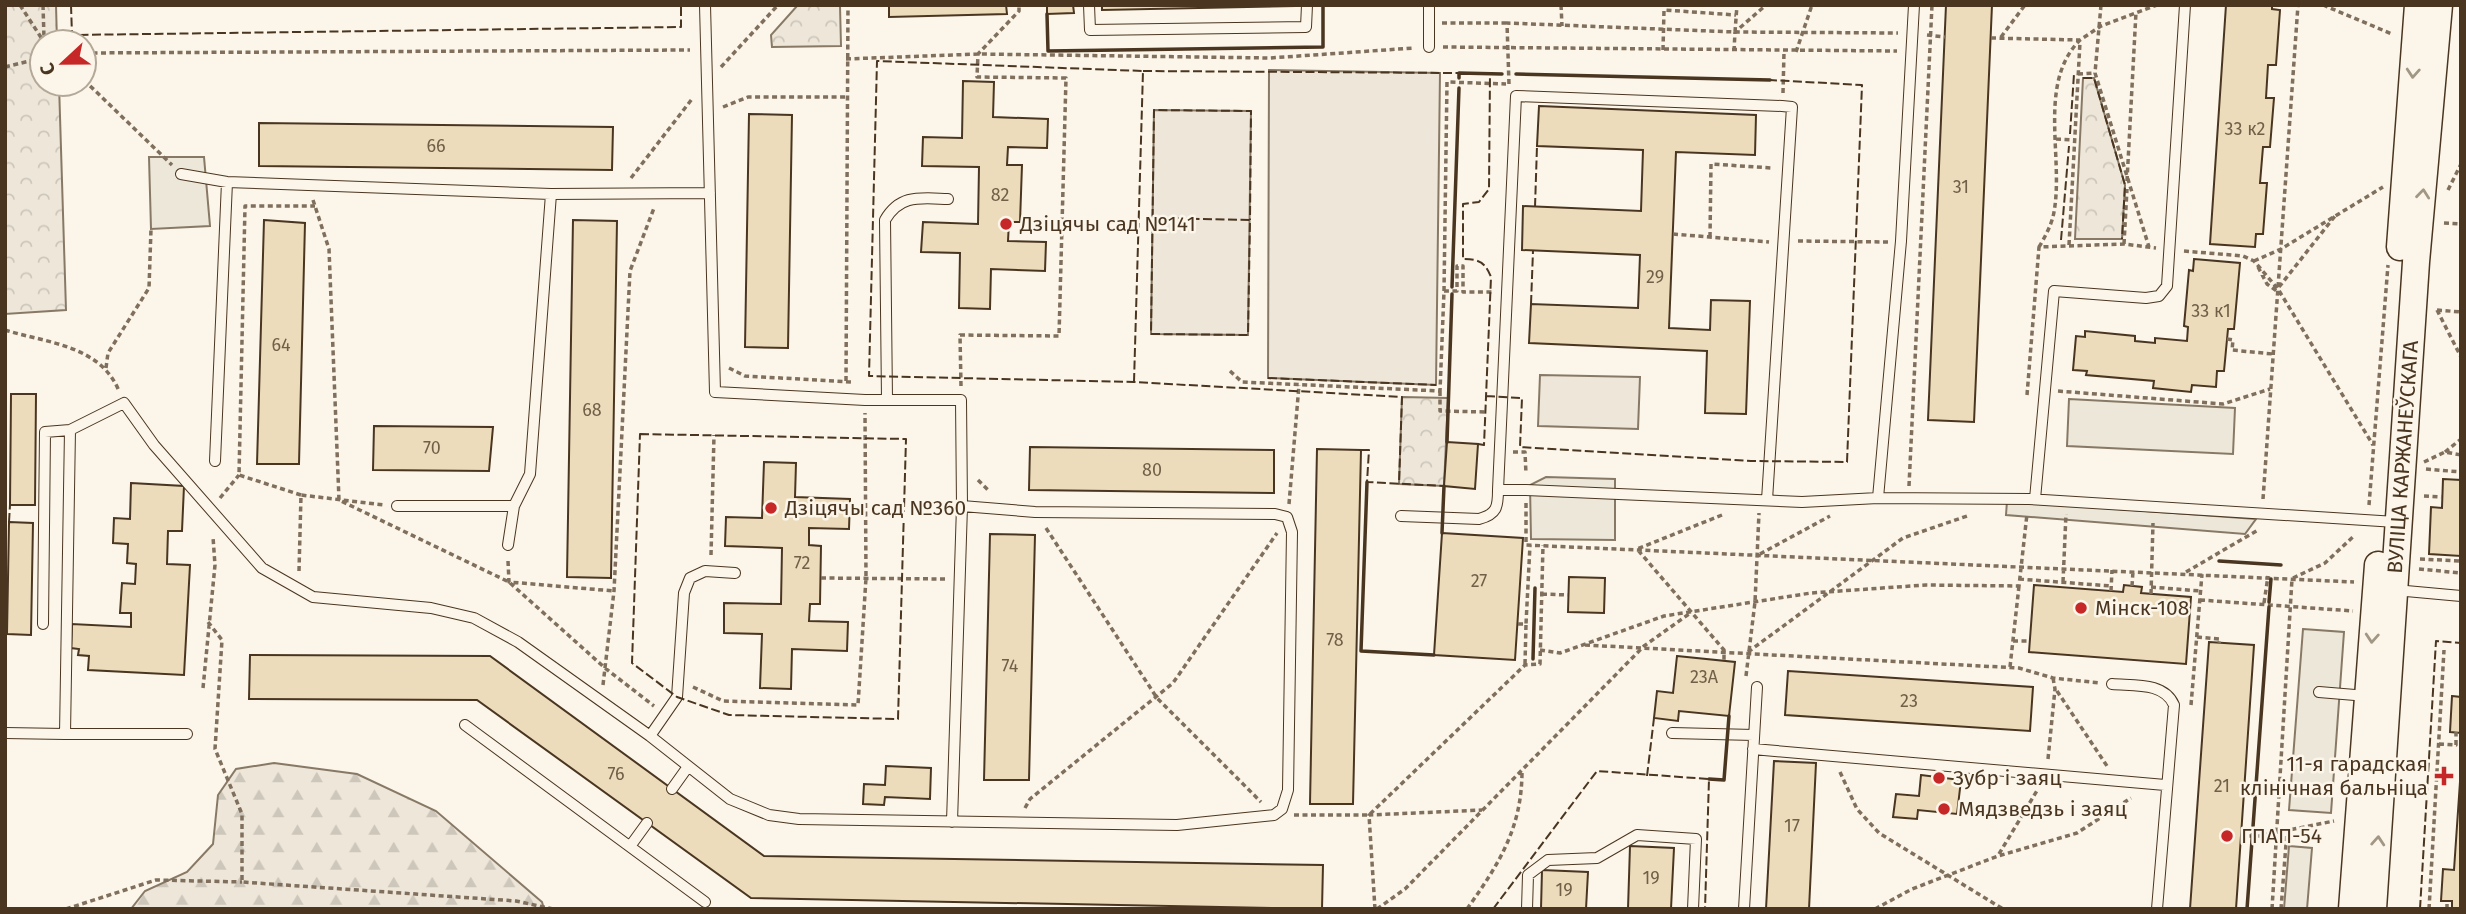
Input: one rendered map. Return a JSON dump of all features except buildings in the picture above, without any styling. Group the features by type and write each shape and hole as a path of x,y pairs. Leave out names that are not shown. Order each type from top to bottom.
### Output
{"street":[{"name":"ВУЛІЦА КАРЖАНЕЎСКАГА","path":"2373,909 2378,587 2418,5"},
{"name":"ВУЛІЦА КАРЖАНЕЎСКАГА","path":"2382,521 2416,261 2439,5"},
{"name":"ВУЛІЦА КАРЖАНЕЎСКАГА","path":"2352,909 2378,696"}],"lane":[{"path":"705,5 715,392 865,400 961,400 962,506 952,822"},
{"path":"1088,5 1090,30 1306,27 1307,5"},
{"path":"1429,5 1429,47"},
{"path":"1878,498 1901,241 1914,5"},
{"path":"2032,499 2046,390 2054,291 2158,296 2167,286 2185,5"},
{"path":"1401,516 1479,519 1491,516 1498,507 1516,96 1792,107 1763,500"},
{"path":"181,174 227,183 551,194 710,194"},
{"path":"215,461 227,183"},
{"path":"508,544 514,506 530,474 551,194"},
{"path":"887,400 885,220 892,207 907,198 948,199"},
{"path":"43,624 45,432 70,430 124,402 154,445 262,568 313,597 432,608 474,618 518,642 601,704 650,736 687,768 730,799 769,815 799,819 1015,825 1177,825 1274,815 1282,809 1288,790 1292,532 1287,517 1275,514 1035,512 962,506"},
{"path":"65,734 70,430"},
{"path":"1498,490 1763,500 2032,499 2382,521"},
{"path":"397,506 514,506"},
{"path":"650,736 677,697 684,593 690,578 710,571 735,573"},
{"path":"2378,587 2461,596"},
{"path":"2112,684 2160,689 2169,696 2174,705 2165,785 2157,909"},
{"path":"1744,909 1757,687"},
{"path":"2319,692 2378,696"},
{"path":"466,725 705,902"},
{"path":"5,733 187,734"},
{"path":"1672,733 1754,736"},
{"path":"1753,749 2165,785"},
{"path":"672,789 687,768"},
{"path":"631,845 648,823"},
{"path":"1527,909 1528,875 1548,860 1597,858 1637,835 1696,839 1693,909"}],"path":[{"path":"20,5 35,28"},
{"path":"43,5 44,28"},
{"path":"619,194 707,81 778,5"},
{"path":"846,382 848,5"},
{"path":"970,388 961,387 960,335 1059,336 1066,78 977,77 978,54 1019,11 1019,5"},
{"path":"1561,5 1562,26"},
{"path":"1734,51 1737,5"},
{"path":"1735,32 1765,5"},
{"path":"1796,52 1812,5"},
{"path":"1909,499 1932,5"},
{"path":"2000,38 2025,5"},
{"path":"2101,5 2095,73 2127,185 2149,247"},
{"path":"2026,402 2039,247 2054,213 2057,76 2067,53 2080,40 2101,26 2157,5"},
{"path":"2184,573 2260,529 2298,5"},
{"path":"2323,5 2394,35"},
{"path":"1663,50 1664,10 1737,15"},
{"path":"2124,244 2136,12"},
{"path":"1427,22 1801,34 1913,33"},
{"path":"1507,23 1507,84"},
{"path":"1991,38 2080,40"},
{"path":"2069,246 2080,40"},
{"path":"846,59 978,54 1270,58 1429,47 1930,52"},
{"path":"98,53 657,48 706,51"},
{"path":"1783,78 1784,52"},
{"path":"719,56 720,69"},
{"path":"5,67 28,61"},
{"path":"2078,74 2095,73"},
{"path":"1469,82 1447,82 1440,411 1494,412"},
{"path":"98,93 181,174"},
{"path":"721,95 721,108 748,97 846,97"},
{"path":"2056,139 2075,140"},
{"path":"1710,237 1711,164 1779,168"},
{"path":"2446,194 2461,164"},
{"path":"2256,263 2394,180"},
{"path":"307,185 329,249 339,499"},
{"path":"601,704 614,591 630,271 660,193"},
{"path":"224,494 239,475 245,206 315,206"},
{"path":"2278,291 2338,212"},
{"path":"2444,223 2461,224"},
{"path":"106,368 108,353 151,281 152,229"},
{"path":"1673,234 1782,242"},
{"path":"1801,241 1866,244"},
{"path":"2039,247 2124,244 2243,256 2256,263 2267,284 2278,291 2373,445"},
{"path":"1444,291 1457,291 1457,266 1463,266 1463,292 1498,292"},
{"path":"2461,312 2437,310 2461,357"},
{"path":"5,330 66,346 98,360 106,368 124,402"},
{"path":"2227,340 2233,340 2232,350 2273,354"},
{"path":"729,355 729,369 745,376 855,382"},
{"path":"1230,371 1242,382 1440,391"},
{"path":"1015,825 1030,799 1173,683 1287,517 1299,386"},
{"path":"2028,388 2223,404 2270,389"},
{"path":"678,681 723,701 858,705 866,578 865,400"},
{"path":"710,571 714,435"},
{"path":"2427,462 2461,439"},
{"path":"2445,452 2461,455"},
{"path":"2426,469 2461,472"},
{"path":"239,475 300,495 397,506"},
{"path":"977,480 996,499"},
{"path":"299,589 300,495"},
{"path":"2424,496 2442,498"},
{"path":"339,499 509,582 605,668 665,715"},
{"path":"1758,555 1864,499"},
{"path":"2010,667 2019,566 2032,499"},
{"path":"1748,652 1763,500"},
{"path":"2063,582 2066,501"},
{"path":"2151,594 2154,507"},
{"path":"204,688 215,565 211,510"},
{"path":"1035,512 1157,698 1274,815 1369,815 1482,810"},
{"path":"1748,652 1826,592 1903,538 1980,512"},
{"path":"1637,549 1723,515"},
{"path":"2292,579 2338,554 2382,521"},
{"path":"508,544 509,582"},
{"path":"1525,665 1528,545 1867,562 2268,576 2378,587"},
{"path":"1369,815 1525,665 1540,664 1543,545"},
{"path":"1637,549 1724,650 1724,661"},
{"path":"2420,559 2461,561"},
{"path":"2419,569 2461,573"},
{"path":"2019,579 2111,588 2112,570"},
{"path":"2132,586 2133,571"},
{"path":"2196,649 2202,574"},
{"path":"2264,603 2268,576"},
{"path":"821,578 959,579"},
{"path":"2272,909 2292,579"},
{"path":"509,582 614,591"},
{"path":"1540,650 1560,653 1664,616 1826,592 1926,585 2019,586"},
{"path":"2151,587 2200,591"},
{"path":"1541,594 1568,595"},
{"path":"2200,600 2362,611"},
{"path":"1376,909 1405,888 1644,646 1691,612"},
{"path":"208,622 222,640 215,749 242,814 242,882"},
{"path":"1518,624 1526,624"},
{"path":"2197,637 2220,639 2219,643"},
{"path":"2013,641 2030,641"},
{"path":"1582,645 1689,648 2010,667 2053,678 2112,684"},
{"path":"1689,648 1689,657"},
{"path":"2429,909 2444,650"},
{"path":"1998,856 2047,775 2055,689 2053,678"},
{"path":"2055,689 2116,781"},
{"path":"2439,744 2456,745 2456,732"},
{"path":"1830,755 1857,809 1879,833 2003,909"},
{"path":"1467,909 1501,861 1522,803 1522,769"},
{"path":"1875,909 1912,889 1998,856 2077,833 2122,802 2165,785"},
{"path":"1369,815 1376,909"},
{"path":"2241,836 2278,832 2347,818"},
{"path":"2281,909 2287,830"},
{"path":"66,909 156,880 242,882 516,901 553,909"},
{"path":"2446,909 2447,901"}],"green space":[{"path":"5,5 56,5 57,28 28,28 28,98 59,98 66,310 5,314"},
{"path":"797,6 840,6 841,46 772,47 771,35"},
{"path":"1269,70 1440,73 1436,385 1268,378"},
{"path":"2083,78 2094,78 2125,185 2122,239 2075,239"},
{"path":"1154,110 1251,111 1248,335 1151,334"},
{"path":"1540,375 1640,377 1638,429 1538,426"},
{"path":"1402,397 1448,398 1444,486 1399,484"},
{"path":"274,763 357,774 436,811 542,902 544,909 131,909 145,891 187,872 213,844 218,795 236,769"}],"shaded area":[{"path":"149,157 204,157 210,226 151,229"},
{"path":"2069,399 2235,408 2233,454 2067,446"},
{"path":"1546,477 1615,479 1615,540 1531,539 1530,485"},
{"path":"2007,501 2256,519 2245,534 2006,515"},
{"path":"2303,629 2344,632 2331,813 2289,810"},
{"path":"2289,846 2312,848 2307,909 2284,909"}],"fence":[{"path":"71,5 72,35 681,27 681,5"},
{"path":"1134,382 1143,71 877,61 869,376 1134,382 1402,397 1399,484"},
{"path":"1143,71 1459,73"},
{"path":"1478,444 1484,445 1491,277 1481,262 1463,259 1463,204 1479,202 1489,189 1490,73"},
{"path":"2070,134 2074,74"},
{"path":"2083,78 2094,78 2125,185 2122,239"},
{"path":"1486,396 1522,398 1520,447 1751,461 1847,462 1862,85 1770,80"},
{"path":"1153,218 1250,220 1248,335 1151,334 1154,110 1251,111 1250,220"},
{"path":"1535,207 1537,146"},
{"path":"2061,240 2069,146"},
{"path":"1531,304 1533,251"},
{"path":"1268,378 1436,385"},
{"path":"640,434 906,439 898,719 729,715 677,697 632,663 640,434"},
{"path":"1361,450 1369,450 1367,482 1444,486"},
{"path":"9,522 10,505"},
{"path":"2420,909 2436,641 2461,643"},
{"path":"1647,776 1654,718"},
{"path":"1493,909 1597,771 1709,779 1705,909"}],"wall":[{"path":"1047,14 1048,51 1323,47 1323,5"},
{"path":"1459,78 1459,73 1502,74"},
{"path":"1516,74 1770,80"},
{"path":"1452,287 1459,88"},
{"path":"1447,442 1452,294"},
{"path":"1367,482 1361,651 1434,655"},
{"path":"1442,533 1444,486"},
{"path":"2219,561 2281,565"},
{"path":"2269,602 2271,579"},
{"path":"1533,659 1535,588"},
{"path":"2247,909 2269,607"},
{"path":"1709,779 1724,780 1729,716"}],"place":[{"name":"Дзіцячы сад №141","path":"1006,224"},
{"name":"Дзіцячы сад №360","path":"771,508"},
{"name":"Мінск-108","path":"2081,608"},
{"name":"11-я гарадская клінічная бальніца","path":"2444,776"},
{"name":"Зубр і заяц","path":"1939,778"},
{"name":"Мядзведзь і заяц","path":"1944,809"},
{"name":"ГПАП-54","path":"2227,836"}]}
